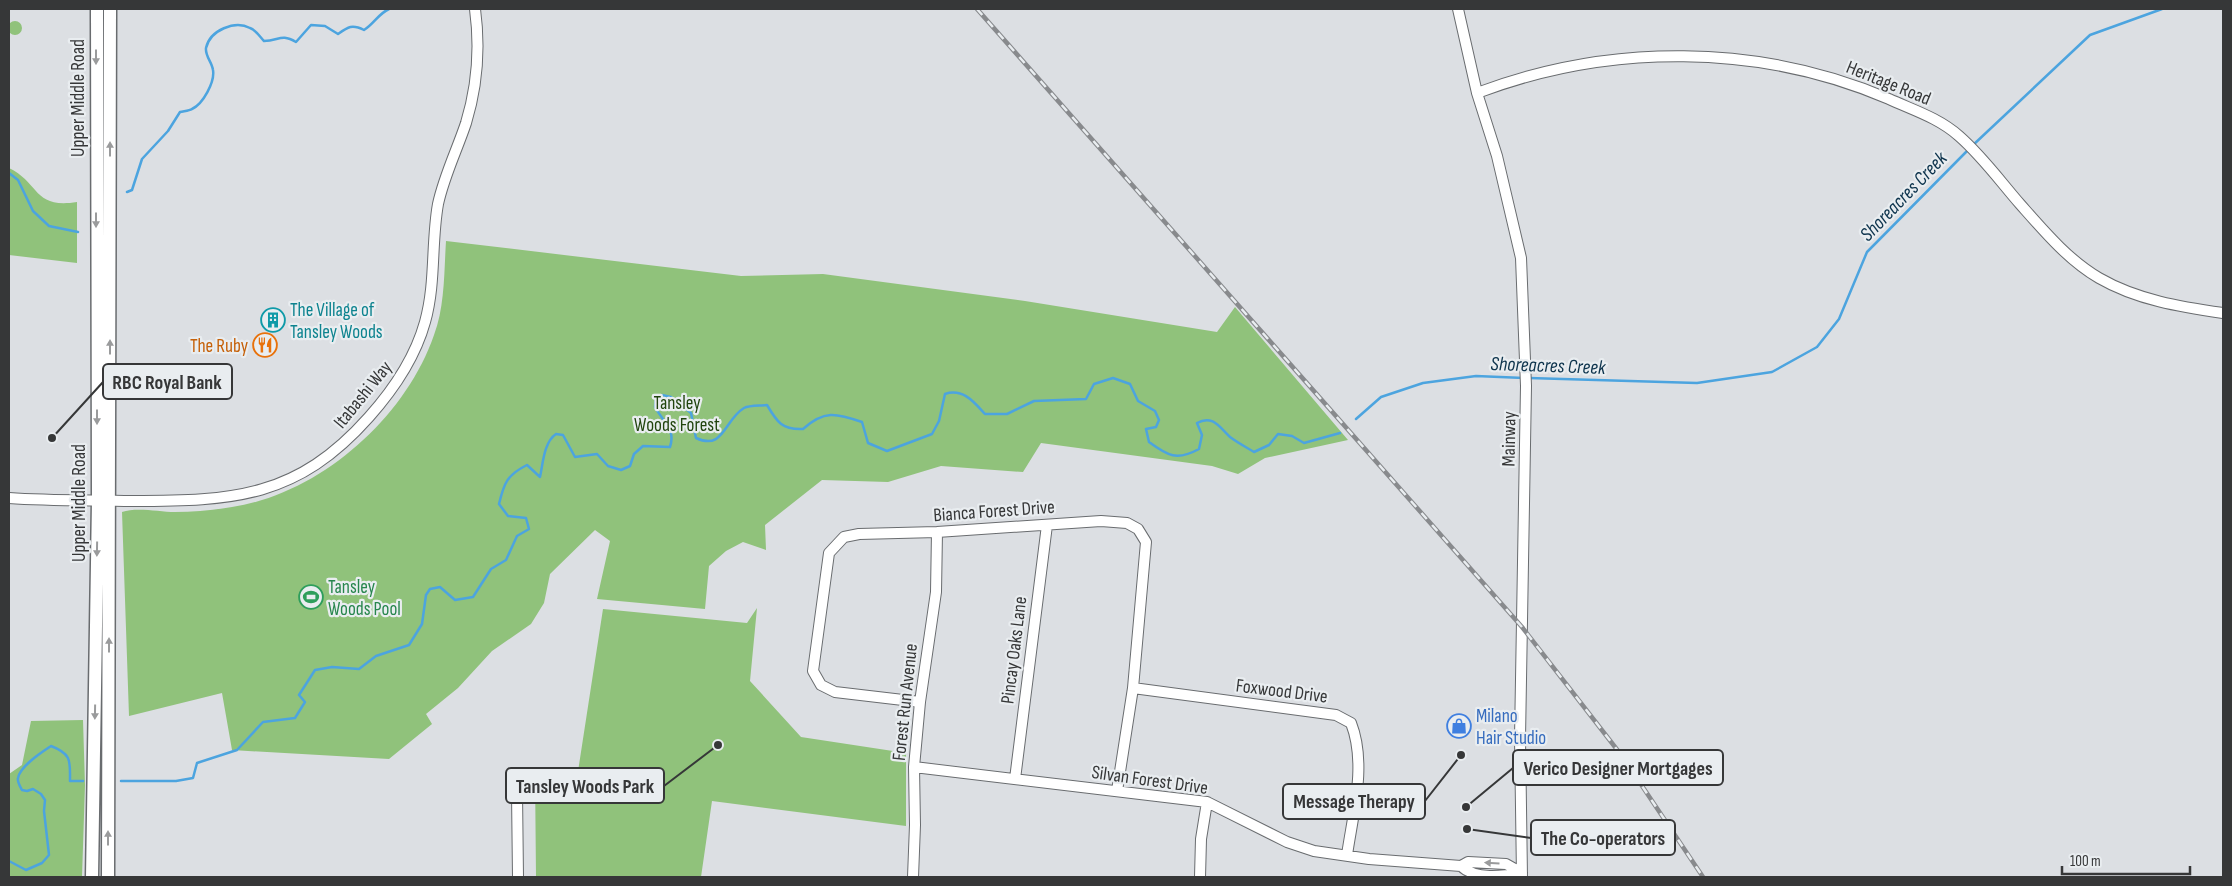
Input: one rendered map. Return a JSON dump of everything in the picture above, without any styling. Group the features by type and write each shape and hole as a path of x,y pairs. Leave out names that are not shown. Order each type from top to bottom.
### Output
{"main road":[{"name":"Upper Middle Road","path":"96,9 109,764 108,877"},
{"name":"Upper Middle Road","path":"92,877 94,764 104,500 110,9"}],"street":[{"name":"Itabashi Way","path":"9,498 212,500 245,494 294,477 329,456 361,426 401,377 418,342 430,301 438,203 472,98 477,46 475,9"},
{"name":"Mainway","path":"1458,9 1477,93 1497,156 1521,258 1526,362 1520,738 1522,875"},
{"name":"Heritage Road","path":"1477,93 1531,75 1580,64 1660,55 1708,57 1785,66 1856,86 1942,123 1960,137 1992,169 2054,240 2079,264 2099,278 2129,292 2155,301 2223,313"},
{"name":"Bianca Forest Drive","path":"920,702 835,692 821,685 812,671 829,553 844,538 859,534 937,532 1101,521 1127,523 1138,529 1146,542 1133,688 1117,791"},
{"name":"Pincay Oaks Lane","path":"1015,779 1046,525"},
{"name":"Forest Run Avenue","path":"912,877 915,826 914,767 920,702 936,592 937,532"},
{"name":"Foxwood Drive","path":"1133,688 1336,715 1352,723 1357,737 1359,768 1347,855"},
{"name":"Silvan Forest Drive","path":"914,767 1207,802 1314,852 1369,859 1461,866 1468,862 1506,864 1522,875"},
{"path":"512,781 517,793 518,877"},
{"path":"1200,877 1201,839 1207,802"}],"green space":[{"path":"12,21 18,21 22,28 18,35 12,35 8,31 8,25"},
{"path":"9,168 19,174 44,198 52,202 77,202 77,263 9,255"},
{"name":"Tansley Woods Forest","path":"446,241 741,276 823,274 1025,301 1217,332 1235,307 1348,440 1265,458 1238,474 1212,466 1041,443 1023,472 941,466 888,482 822,480 765,525 766,550 743,542 726,551 709,566 705,609 597,599 610,541 595,530 550,574 544,603 531,624 492,651 458,688 426,714 432,724 389,759 232,750 222,693 129,716 122,512 134,510 203,511 232,507 264,499 296,486 326,469 355,448 380,423 402,395 421,366 438,324 443,289"},
{"path":"757,608 750,681 801,737 906,753 906,826 712,801 701,877 536,877 535,773 577,778 603,609 747,623"},
{"path":"83,720 85,785 82,877 9,877 9,774 22,765 31,721"}],"waterway":[{"path":"127,192 132,190 142,159 168,131 180,112 196,106 207,92 212,80 213,70 206,48 212,36 224,28 237,25 254,30 264,41 287,38 296,42 311,25 325,26 338,34 350,27 364,30 389,9"},
{"name":"Shoreacres Creek","path":"1972,146 2090,35 2162,9"},
{"name":"Shoreacres Creek","path":"1529,378 1697,383 1772,372 1817,347 1839,319 1867,252 1968,150"},
{"path":"9,173 18,180 33,211 49,226 78,232"},
{"name":"Shoreacres Creek","path":"1356,419 1381,397 1423,383 1476,376 1524,378"},
{"name":"Shoreacres Creek","path":"121,781 176,781 193,778 197,763 237,750 263,722 295,718 305,702 299,695 315,670 332,667 359,669 376,656 409,645 422,624 426,595 430,589 440,587 455,600 473,597 491,569 506,560 517,536 529,529 526,518 508,516 499,504 507,480 515,472 527,465 540,477 546,447 556,434 563,435 575,457 597,454 608,466 621,470 630,466 634,454 643,446 670,447 670,430 655,407 656,399 662,395 671,397 691,413 696,438 705,441 718,437 737,413 744,408 767,405 777,420 790,428 803,429 817,419 831,415 862,422 868,443 887,451 932,434 939,421 945,394 957,393 968,397 985,414 1007,414 1034,401 1086,399 1094,384 1113,378 1130,384 1138,401 1155,411 1159,420 1156,427 1146,429 1149,442 1167,454 1179,456 1199,449 1202,435 1197,423 1208,420 1216,423 1230,437 1254,452 1269,445 1278,434 1292,436 1304,443 1340,433"},
{"name":"Shoreacres Creek","path":"9,861 26,870 42,863 49,855 44,811 45,800 41,794 33,789 22,790 18,781 20,773 27,764 51,746 66,755 70,763 70,781 83,781"}],"railway":[{"path":"977,9 1522,627 1622,756 1703,877"}],"place":[{"name":"The Village of Tansley Woods","path":"273,320"},
{"name":"The Ruby","path":"265,345"},
{"name":"RBC Royal Bank","path":"52,438"},
{"name":"Tansley Woods Pool","path":"311,597"},
{"name":"Milano Hair Studio","path":"1459,726"},
{"name":"Tansley Woods Park","path":"718,745"},
{"name":"Message Therapy","path":"1461,755"},
{"name":"Verico Designer Mortgages","path":"1466,807"},
{"name":"The Co-operators","path":"1467,829"}]}
